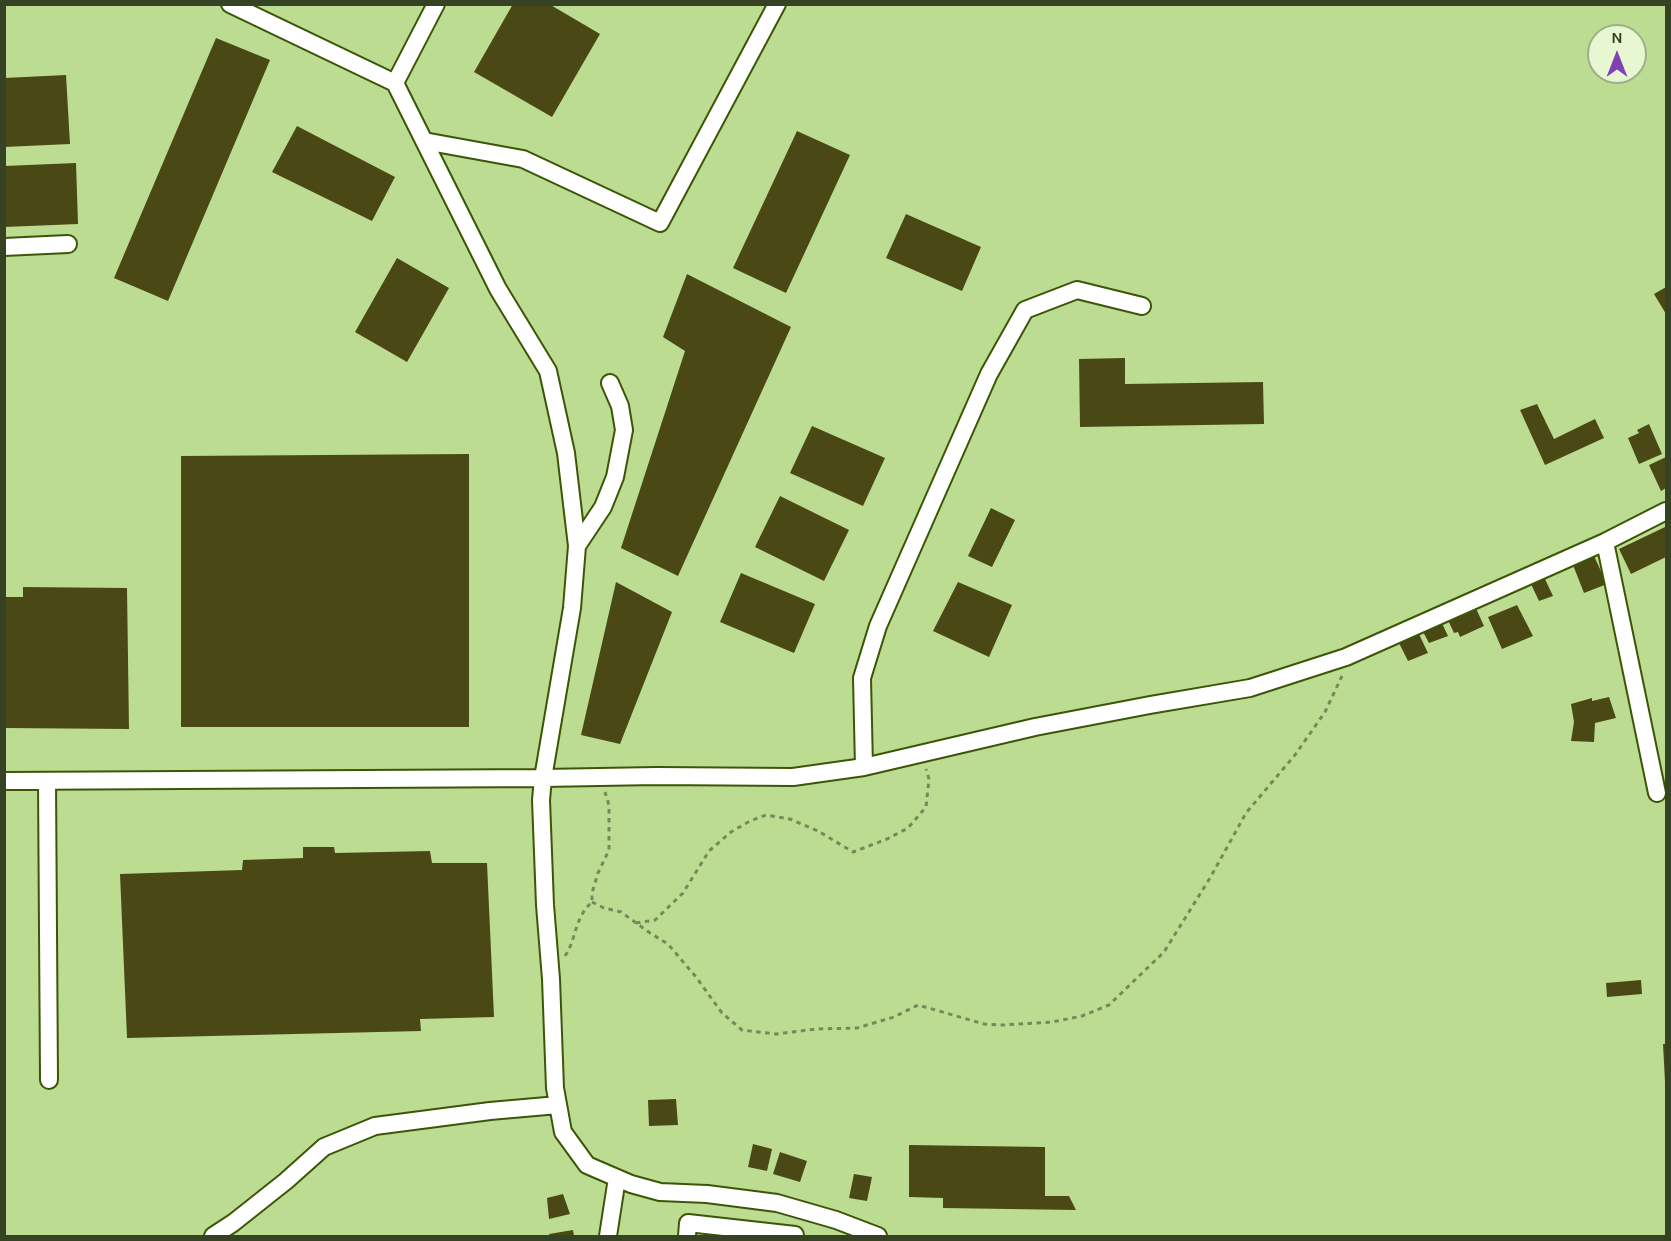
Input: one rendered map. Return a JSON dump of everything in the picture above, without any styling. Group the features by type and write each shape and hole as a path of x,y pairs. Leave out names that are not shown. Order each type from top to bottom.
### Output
{"street":[{"path":"230,4 394,82 498,290 548,371 566,453 577,546 572,608 541,800 555,1088 563,1132 587,1165 631,1184 660,1192 707,1194 777,1203 835,1228 878,1236"},
{"path":"394,82 436,4"},
{"path":"424,141 522,159 660,224 777,4"},
{"path":"4,247 68,244"},
{"path":"864,767 862,678 878,626 989,374 1025,310 1077,290 1142,306"},
{"path":"577,546 603,507 615,477 624,430 620,406 610,383"},
{"path":"4,781 793,777 864,767 1035,727 1250,688 1352,654 1605,542 1666,511"},
{"path":"1605,542 1657,793"},
{"path":"47,781 49,1080"},
{"path":"213,1236 286,1181 324,1147 375,1126 558,1105"},
{"path":"608,1236 617,1178"},
{"path":"687,1236 688,1223 795,1236"}],"path":[{"path":"592,902 621,912 668,944 722,1013 742,1030 776,1034 816,1029 857,1028 894,1017 918,1005 984,1024 1026,1024 1082,1016 1109,1005 1164,952 1210,878 1246,813 1295,755 1325,712 1352,654"},
{"path":"636,923 655,920 683,893 709,851 731,832 750,820 766,815 790,819 818,831 854,852 908,828 926,807 929,779 920,753"},
{"path":"550,979 571,947 576,924 592,902 592,893 598,873 609,850 609,805 604,788 585,778"}],"building":[{"path":"513,4 549,4 600,34 552,117 474,72"},
{"path":"216,38 270,60 168,301 114,278"},
{"path":"66,75 70,144 4,147 4,78"},
{"path":"297,126 395,177 372,221 272,172"},
{"path":"797,131 850,155 786,293 733,268"},
{"path":"76,163 78,224 4,227 4,166"},
{"path":"906,214 981,247 962,291 886,258"},
{"path":"397,258 449,288 407,362 355,332"},
{"path":"687,274 791,327 678,576 621,548 685,351 663,337"},
{"path":"1666,287 1666,314 1654,294"},
{"path":"1125,358 1125,384 1263,382 1264,424 1080,427 1079,359"},
{"path":"1537,404 1554,439 1595,419 1604,438 1545,465 1520,410"},
{"path":"1649,424 1662,454 1639,464 1628,438 1639,433 1637,430"},
{"path":"812,426 885,458 863,506 790,473"},
{"path":"469,454 469,727 181,727 181,456"},
{"path":"1666,457 1666,488 1661,491 1649,465"},
{"path":"780,496 849,530 824,581 755,547"},
{"path":"991,508 1015,520 992,567 968,556"},
{"path":"1665,527 1666,557 1631,574 1619,549"},
{"path":"1594,556 1607,584 1584,593 1573,565"},
{"path":"741,573 815,604 794,653 720,622"},
{"path":"1544,577 1553,596 1539,601 1530,582"},
{"path":"616,582 672,612 620,744 581,735"},
{"path":"958,582 1012,605 989,657 933,631"},
{"path":"23,587 127,588 129,729 4,728 4,597 23,597"},
{"path":"1474,604 1484,626 1460,637 1458,632 1454,633 1447,618"},
{"path":"1517,605 1533,636 1502,649 1488,617"},
{"path":"1440,619 1448,636 1429,643 1421,628"},
{"path":"1417,630 1428,653 1408,661 1397,639"},
{"path":"1609,697 1616,718 1595,723 1594,742 1571,741 1574,722 1571,704 1592,698 1592,701"},
{"path":"303,847 334,847 335,853 430,851 432,863 487,863 494,1017 420,1019 421,1031 127,1038 120,874 242,870 243,860 303,858"},
{"path":"1641,980 1642,994 1607,997 1606,983"},
{"path":"1663,1044 1666,1044 1666,1082 1665,1082"},
{"path":"676,1099 678,1125 649,1126 648,1100"},
{"path":"753,1144 772,1149 767,1171 748,1167"},
{"path":"909,1145 1045,1147 1045,1196 1069,1196 1076,1210 943,1208 943,1198 909,1197"},
{"path":"780,1152 807,1161 800,1182 773,1174"},
{"path":"854,1174 872,1177 867,1201 849,1198"},
{"path":"563,1194 570,1214 549,1219 547,1198"},
{"path":"573,1230 574,1236 550,1236 549,1234"}]}
